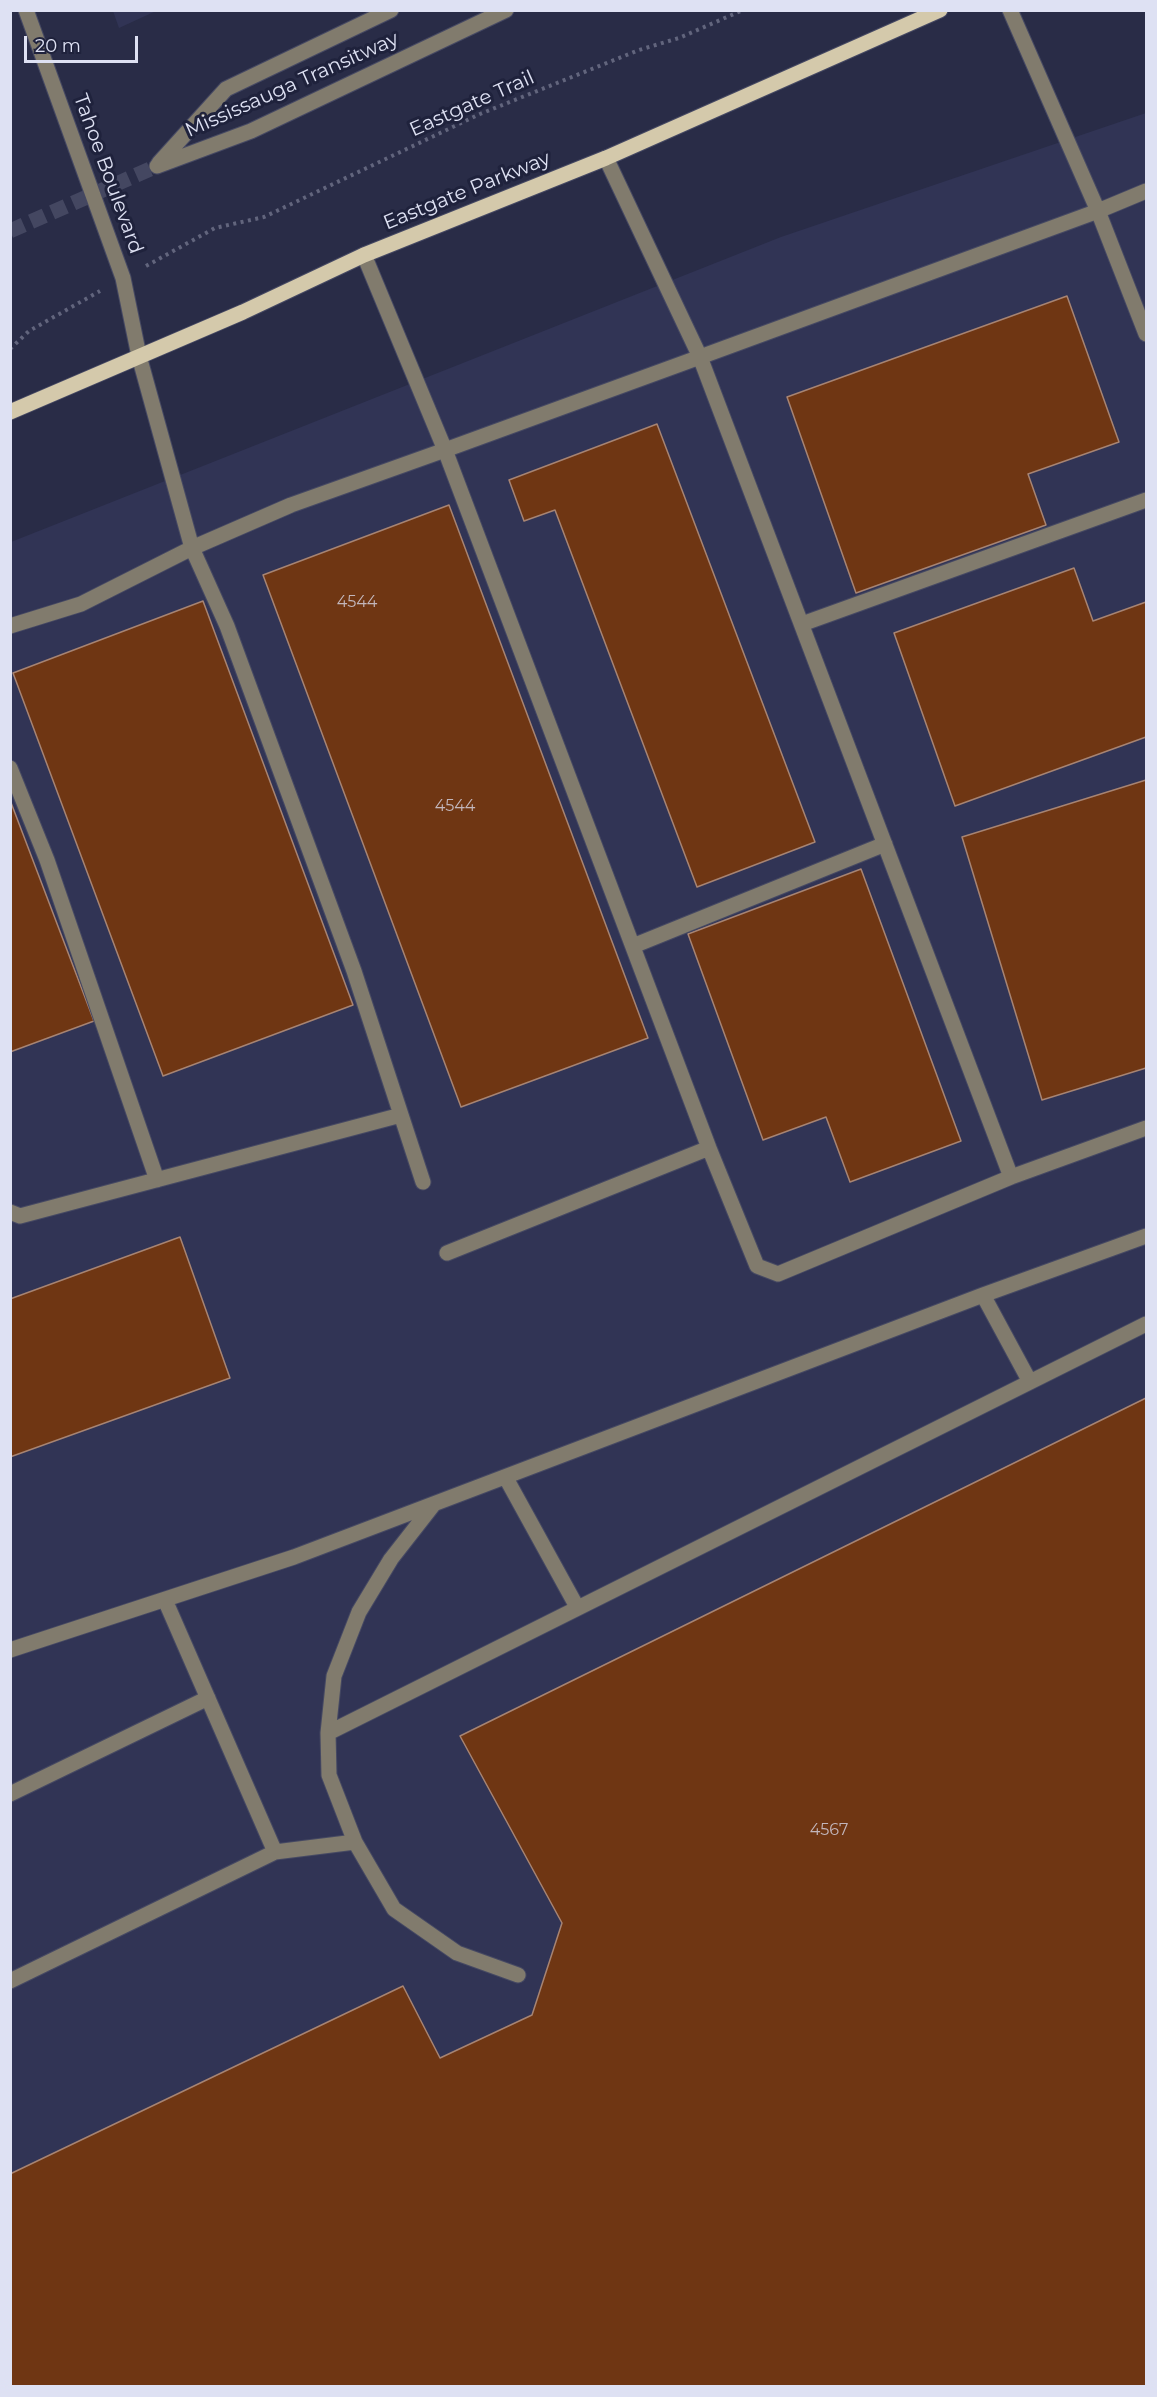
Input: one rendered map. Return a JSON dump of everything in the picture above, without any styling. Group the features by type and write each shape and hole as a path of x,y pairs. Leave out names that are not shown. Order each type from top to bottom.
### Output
{"main road":[{"name":"Eastgate Parkway","path":"10,412 243,312 364,255 606,158 940,10"}],"street":[{"name":"Tahoe Boulevard","path":"26,10 123,278 139,356 192,548 240,659 354,971 423,1182"},
{"name":"Mississauga Transitway","path":"391,10 226,89 157,166 251,131 506,10"},
{"path":"1010,10 1098,210 1146,334"},
{"path":"606,158 700,357 1011,1177"},
{"path":"10,626 81,604 192,548 291,505 1146,192"},
{"path":"364,255 445,450 709,1148 756,1266 778,1275 1011,1177 1146,1128"},
{"path":"802,624 1146,500"},
{"path":"10,768 47,860 158,1180"},
{"path":"633,946 885,844"},
{"path":"10,1212 20,1216 401,1115"},
{"path":"447,1252 709,1148"},
{"path":"10,1650 294,1557 983,1295 1146,1236"},
{"path":"983,1295 1030,1382"},
{"path":"327,1733 1146,1324"},
{"path":"506,1478 577,1607"},
{"path":"434,1504 391,1559 359,1612 334,1676 327,1733 329,1775 354,1842 394,1909 458,1953 518,1975"},
{"path":"165,1600 275,1852"},
{"path":"10,1794 208,1698"},
{"path":"10,1981 275,1852 354,1842"}],"path":[{"name":"Eastgate Trail","path":"215,228 264,218 480,114 639,51 680,38 743,10"},
{"path":"10,349 29,331"}],"shaded area":[{"path":"113,11 156,11 119,28"},
{"path":"1146,113 1146,2386 11,2386 11,542 781,237"}],"building":[{"path":"1067,296 1119,442 1028,474 1046,525 856,593 787,397"},
{"path":"657,424 815,842 697,887 555,510 524,521 509,480"},
{"path":"449,505 648,1038 461,1107 263,575"},
{"path":"1074,568 1093,621 1146,602 1146,737 955,806 894,633"},
{"path":"203,601 353,1005 163,1076 13,673"},
{"path":"1146,780 1146,1068 1042,1100 962,837"},
{"path":"10,800 94,1021 10,1052"},
{"path":"861,869 961,1141 850,1182 826,1117 763,1140 688,934"},
{"path":"180,1237 230,1378 10,1457 10,1299"},
{"path":"1146,1398 1146,2386 10,2386 10,2174 403,1986 440,2058 532,2015 562,1923 460,1736"}],"tunnel":[{"path":"10,231 157,166"}]}
